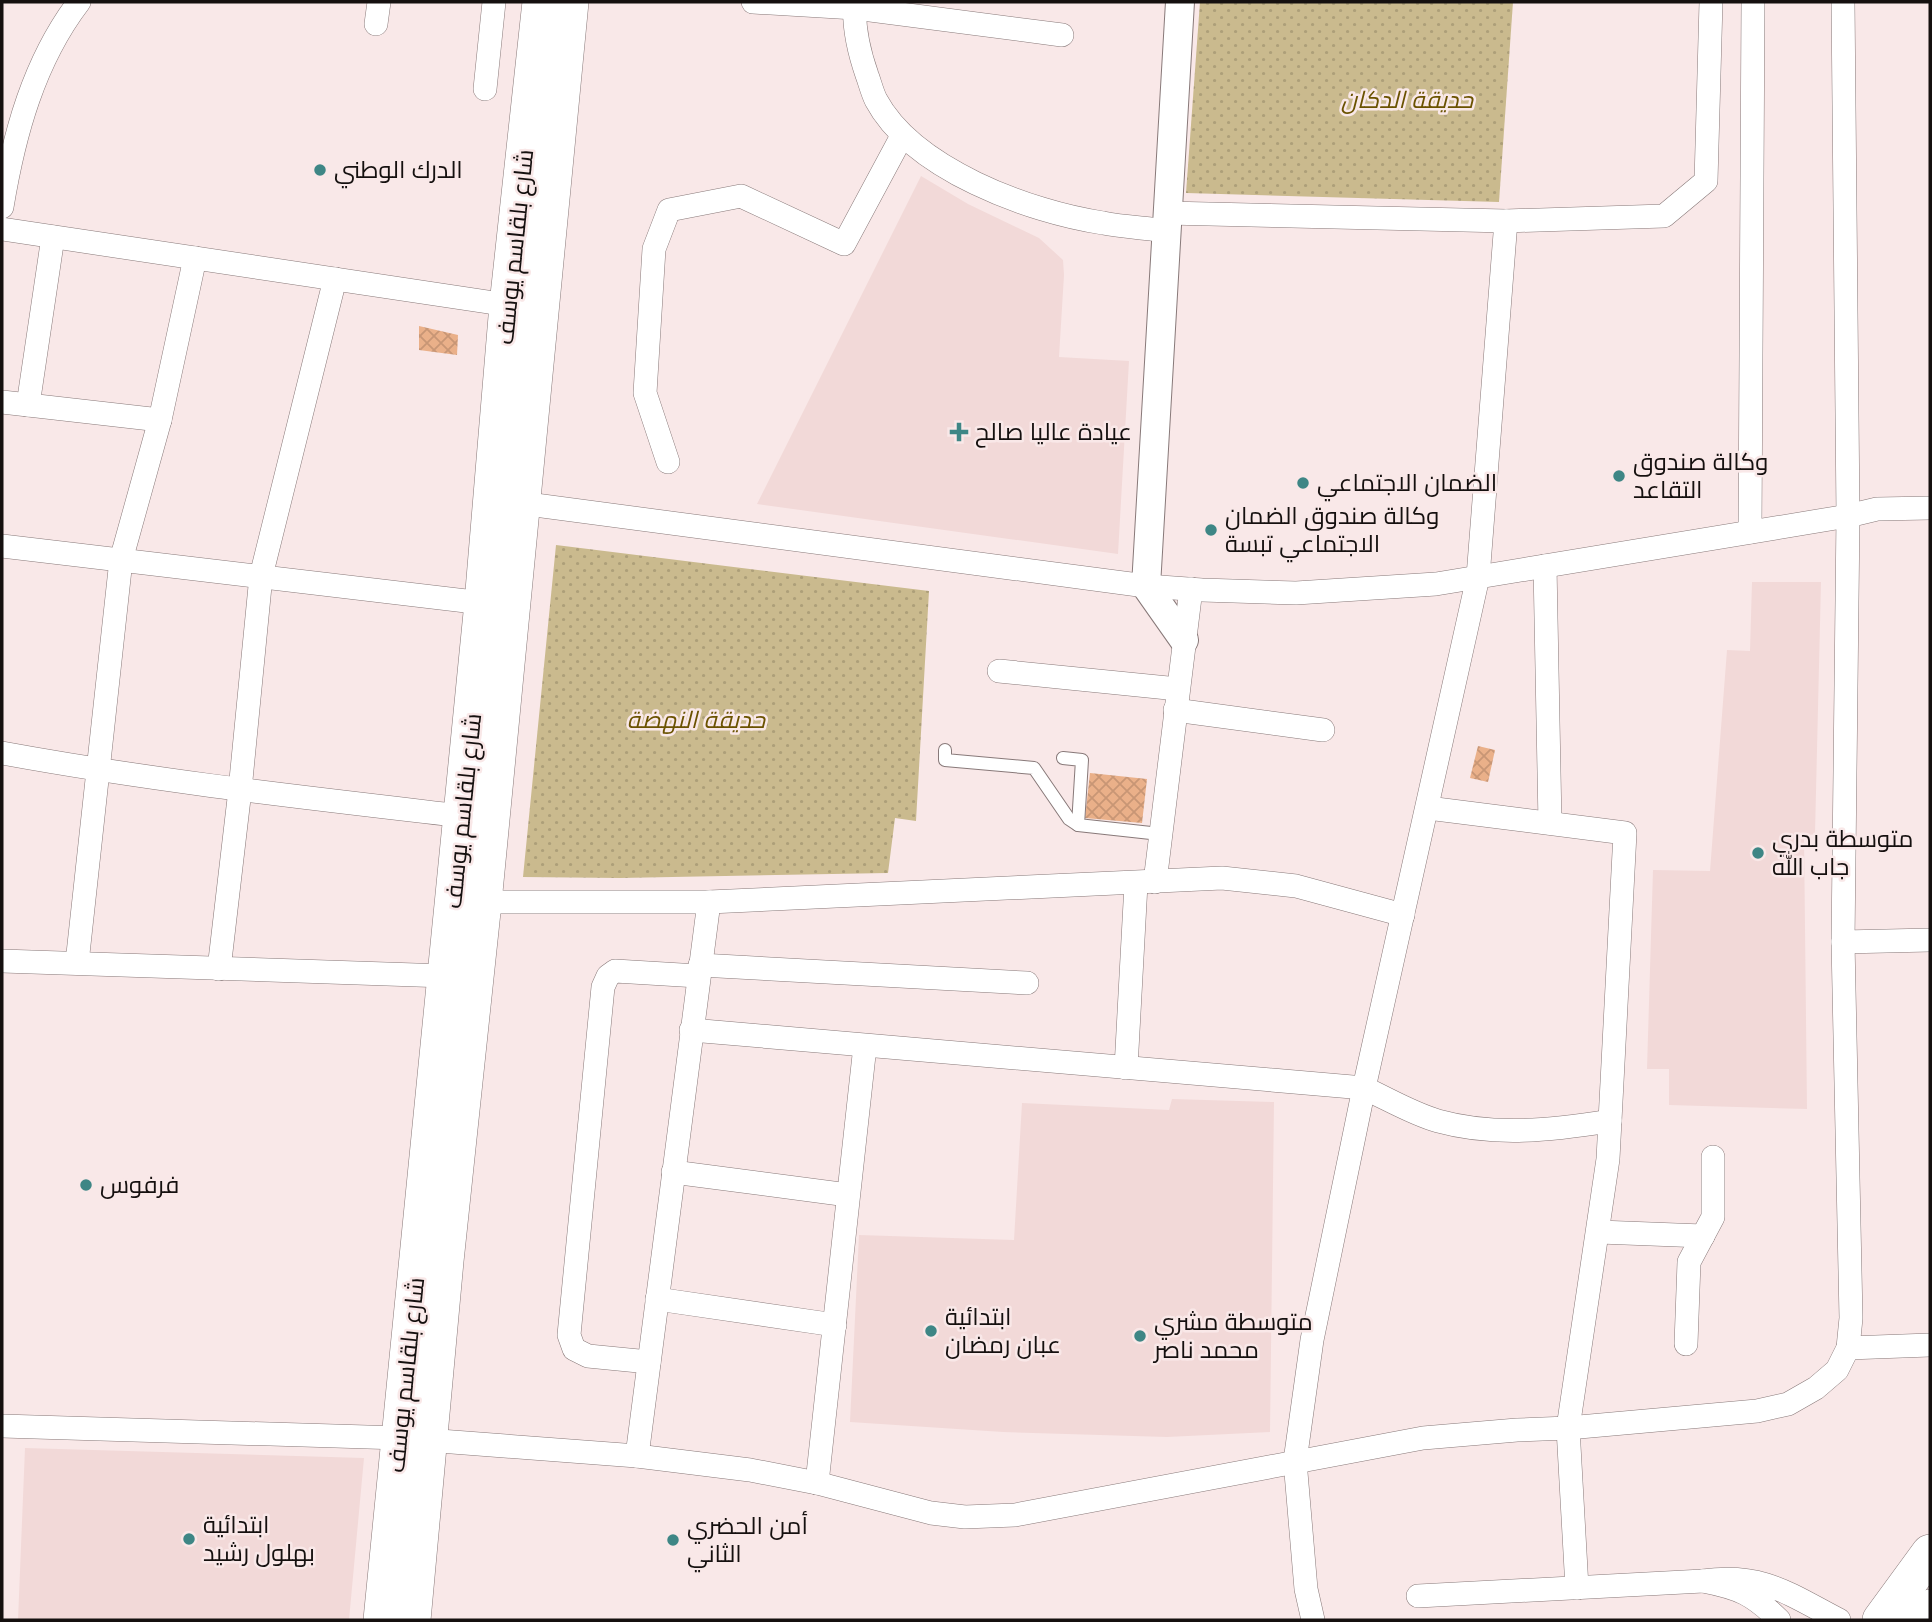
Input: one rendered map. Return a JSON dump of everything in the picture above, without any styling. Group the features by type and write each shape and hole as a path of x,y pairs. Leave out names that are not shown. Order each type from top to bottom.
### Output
{"main road":[{"name":"شارع بلقاسم يوسف","path":"412,1620 414,1440 446,976 483,603 508,305 541,2"},
{"name":"شارع بلقاسم يوسف","path":"382,1620 414,1440 483,902 570,2"},
{"path":"1881,1620 1930,1553"},
{"path":"1902,1620 1930,1608"}],"street":[{"path":"2,207 8,172 24,113 43,58 79,2"},
{"path":"485,89 494,2"},
{"path":"753,2 855,5 1062,35"},
{"path":"1180,2 1146,586 1184,640"},
{"path":"855,5 859,53 876,100 902,136 947,169 1003,195 1057,213 1101,223 1506,221 1664,216 1706,181 1711,2"},
{"path":"1749,532 1753,2"},
{"path":"2,1426 414,1440 637,1456 817,1483 931,1513 992,1517 1015,1515 1423,1438 1757,1411 1788,1404 1816,1388 1837,1370 1849,1348 1850,1305 1843,942 1848,516 1843,2"},
{"path":"668,462 645,393 654,248 669,210 740,196 844,244 902,136"},
{"path":"1313,1620 1306,1589 1295,1461 1312,1340 1364,1088 1478,577 1506,221"},
{"path":"2,229 508,305"},
{"path":"27,405 53,237"},
{"path":"76,963 121,560 160,420 194,258"},
{"path":"219,969 261,576 335,279"},
{"path":"2,402 160,420"},
{"path":"520,503 1146,586 1296,593 1436,584 1877,509 1930,508"},
{"path":"2,546 483,603"},
{"path":"1545,566 1550,824"},
{"path":"1126,1068 1145,883 1160,834 1191,589"},
{"path":"999,671 1176,700 1323,730"},
{"path":"2,753 98,771 462,816"},
{"path":"1428,808 1625,833 1610,1121 1599,1232 1568,1428 1577,1588"},
{"path":"483,902 709,902 1222,878 1296,886 1403,915"},
{"path":"637,1456 709,902"},
{"path":"1843,942 1930,940"},
{"path":"2,961 446,976"},
{"path":"649,1362 588,1356 574,1349 569,1335 603,987 608,976 615,971 699,971 1027,983"},
{"path":"691,1030 1364,1088 1436,1120 1477,1129 1524,1132 1610,1121"},
{"path":"817,1483 865,1046"},
{"path":"1686,1344 1689,1262 1713,1217 1713,1157"},
{"path":"673,1172 848,1195"},
{"path":"1599,1232 1703,1236"},
{"path":"657,1299 835,1325"},
{"path":"1849,1348 1930,1345"},
{"path":"1418,1596 1737,1578 1757,1581 1839,1620"},
{"path":"1703,1581 1739,1590 1759,1601 1779,1620"}],"lane":[{"path":"945,751 945,760 1034,768 1069,819 1078,825 1160,834"},
{"path":"1063,758 1082,760 1078,825"}],"shaded area":[{"name":"عيادة عاليا صالح","path":"921,176 968,204 1039,238 1063,260 1059,357 1129,361 1118,554 757,504"},
{"name":"متوسطة بدري جاب الله","path":"1752,582 1821,582 1815,834 1804,836 1807,1109 1669,1105 1669,1069 1647,1069 1653,870 1710,871 1727,650 1750,651"},
{"name":"متوسطة مشري محمد ناصر","path":"1172,1099 1274,1102 1270,1432 1167,1437 1003,1432 850,1422 859,1235 1014,1240 1022,1103 1169,1110"},
{"name":"ابتدائية بهلول رشيد","path":"25,1448 364,1458 349,1620 18,1620"}],"green space":[{"name":"حديقة الدكان","path":"1200,2 1513,2 1499,202 1186,193"},
{"name":"حديقة النهضة","path":"556,545 929,591 916,821 895,818 888,873 523,877"}],"building":[{"path":"419,326 458,335 457,355 419,350"},
{"path":"1478,746 1495,750 1488,782 1470,778"},
{"path":"1090,773 1147,779 1142,823 1085,818"}],"place":[{"name":"الدرك الوطني","path":"320,170"},
{"name":"عيادة عاليا صالح","path":"959,432"},
{"name":"وكالة صندوق التقاعد","path":"1619,476"},
{"name":"الضمان الاجتماعي","path":"1303,483"},
{"name":"وكالة صندوق الضمان الاجتماعي تبسة","path":"1211,530"},
{"name":"متوسطة بدري جاب الله","path":"1758,853"},
{"name":"فرفوس","path":"86,1185"},
{"name":"ابتدائية عبان رمضان","path":"931,1331"},
{"name":"متوسطة مشري محمد ناصر","path":"1140,1336"},
{"name":"ابتدائية بهلول رشيد","path":"189,1539"},
{"name":"أمن الحضري الثاني","path":"673,1540"}]}
